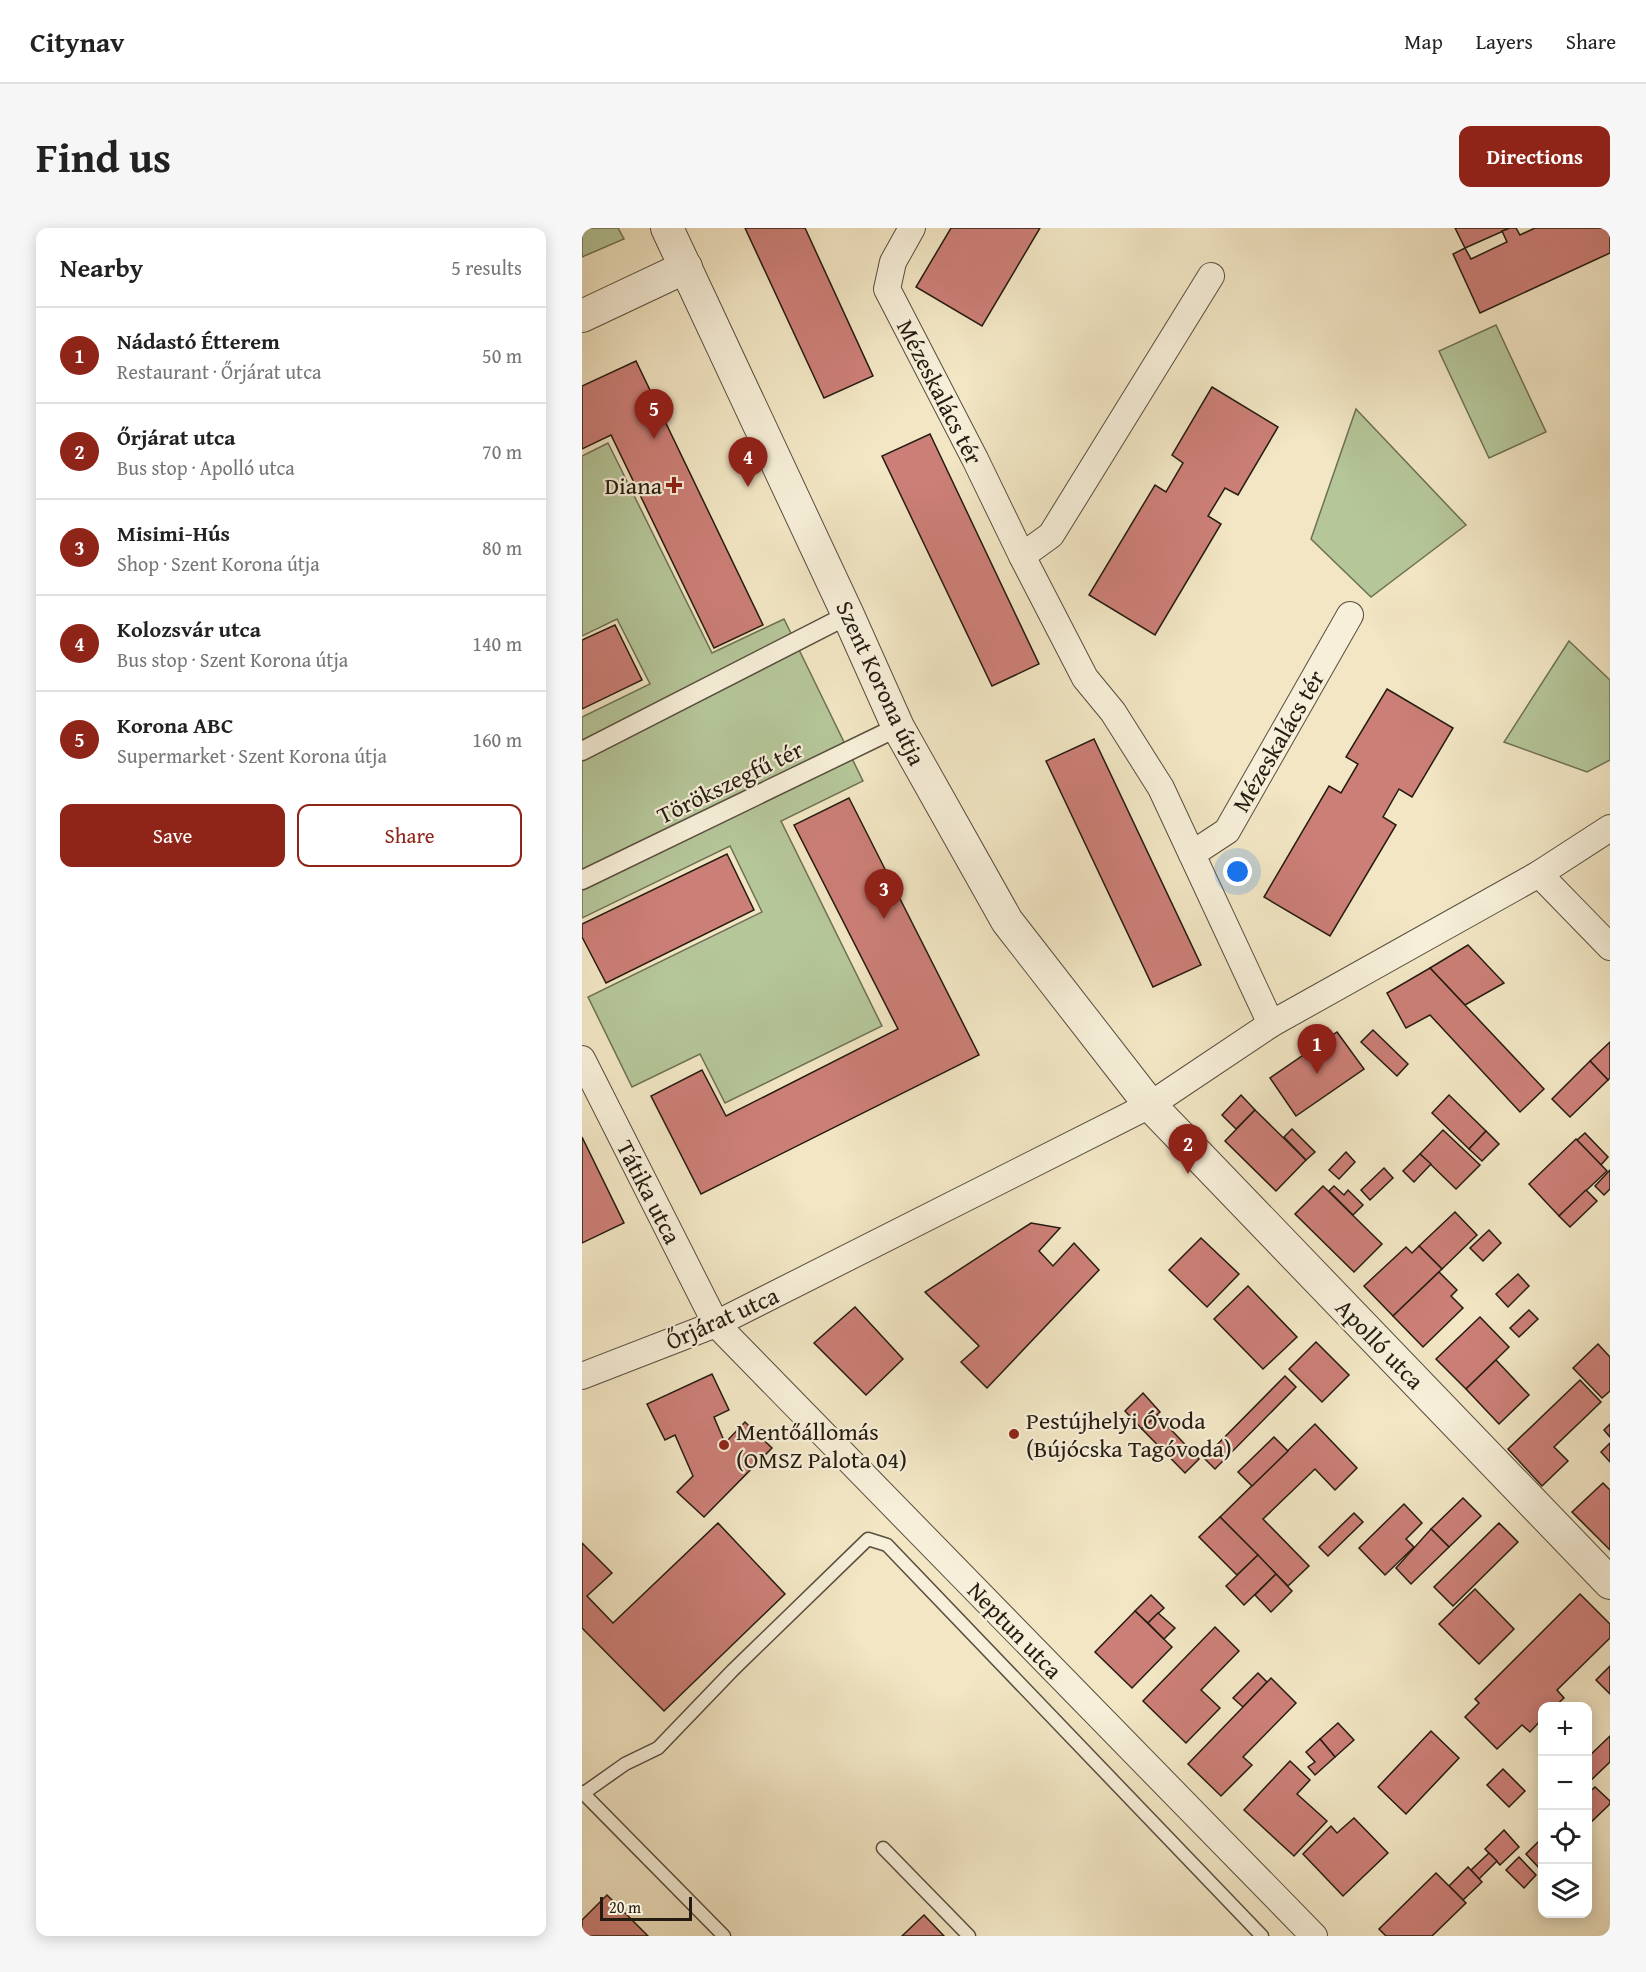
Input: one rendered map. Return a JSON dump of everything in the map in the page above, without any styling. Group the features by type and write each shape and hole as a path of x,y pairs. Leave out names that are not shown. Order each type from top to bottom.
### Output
{"street":[{"name":"Szent Korona útja","path":"666,228 848,615 898,727 1007,921 1150,1105"},
{"name":"Mézeskalács tér","path":"912,228 893,262 887,289 1085,678 1113,712 1161,788 1271,1024"},
{"path":"582,316 686,267"},
{"path":"1022,556 1051,535 1211,276"},
{"path":"582,751 848,615"},
{"name":"Mézeskalács tér","path":"1192,854 1227,831 1350,615"},
{"name":"Törökszegfű tér","path":"582,880 898,727"},
{"name":"Őrjárat utca","path":"582,1376 716,1324 1150,1105 1271,1024 1539,874 1610,828"},
{"path":"1539,874 1610,947"},
{"name":"Tátika utca","path":"582,1059 716,1324"},
{"name":"Apolló utca","path":"1150,1105 1610,1583"},
{"name":"Neptun utca","path":"716,1324 1314,1936"}],"lane":[{"path":"724,1936 583,1792 625,1764 658,1748 733,1670 868,1539 887,1545 1262,1936"},
{"path":"883,1848 969,1936"}],"green space":[{"path":"582,228 618,228 624,239 582,257"},
{"path":"1496,325 1546,432 1489,458 1439,351"},
{"path":"1356,409 1466,525 1371,597 1311,539"},
{"path":"608,443 712,653 784,619 863,781 781,821 882,1026 725,1103 700,1054 632,1087 588,997 762,912 730,846 582,918 582,717 650,684 617,619 582,636 582,456"},
{"path":"1569,641 1610,680 1610,760 1587,772 1504,742"}],"building":[{"path":"745,228 805,228 873,376 824,398"},
{"path":"951,228 1040,228 982,326 916,287"},
{"path":"1455,228 1510,228 1465,248"},
{"path":"1516,228 1520,235 1535,228 1610,228 1610,253 1480,313 1453,254 1465,248 1471,259 1507,242 1502,231"},
{"path":"636,361 763,625 714,648 611,435 582,449 582,386"},
{"path":"1212,387 1278,427 1238,495 1225,488 1208,516 1221,524 1155,635 1089,595 1155,485 1166,492 1183,463 1172,455"},
{"path":"930,434 1039,664 992,686 882,456"},
{"path":"615,625 642,680 582,709 582,640"},
{"path":"1387,689 1453,728 1412,797 1399,789 1383,817 1396,825 1330,936 1264,897 1329,786 1341,793 1358,764 1346,757"},
{"path":"1094,739 1201,965 1153,987 1046,761"},
{"path":"849,798 979,1055 701,1194 651,1096 702,1070 726,1116 898,1029 794,825"},
{"path":"727,854 754,910 606,983 582,937 582,924"},
{"path":"1468,945 1504,983 1465,1005 1430,968"},
{"path":"1430,968 1544,1089 1520,1112 1430,1015 1406,1028 1387,993"},
{"path":"1373,1030 1408,1064 1397,1076 1361,1042"},
{"path":"1337,1032 1364,1069 1296,1116 1270,1078"},
{"path":"1610,1042 1610,1078 1608,1080 1590,1061"},
{"path":"1590,1061 1608,1080 1570,1117 1552,1099"},
{"path":"1241,1095 1255,1110 1236,1129 1222,1115"},
{"path":"1449,1095 1486,1131 1469,1149 1432,1113"},
{"path":"1255,1110 1306,1160 1276,1191 1225,1141"},
{"path":"1292,1129 1315,1152 1306,1160 1284,1137"},
{"path":"1443,1130 1480,1165 1456,1189 1420,1154"},
{"path":"1486,1131 1499,1144 1482,1161 1469,1149"},
{"path":"1585,1133 1608,1157 1601,1165 1577,1140"},
{"path":"582,1137 624,1223 582,1243"},
{"path":"1576,1139 1607,1171 1559,1216 1529,1184"},
{"path":"1346,1152 1355,1162 1339,1179 1329,1170"},
{"path":"1420,1154 1431,1164 1414,1182 1403,1171"},
{"path":"1384,1168 1393,1178 1370,1200 1361,1190"},
{"path":"1610,1170 1610,1189 1604,1195 1595,1186"},
{"path":"1323,1186 1382,1244 1354,1272 1295,1214"},
{"path":"1334,1186 1344,1195 1348,1190 1363,1205 1353,1215 1329,1191"},
{"path":"1586,1190 1597,1201 1570,1227 1559,1216"},
{"path":"1455,1212 1477,1235 1442,1269 1419,1246"},
{"path":"1031,1223 1060,1228 1039,1251 1053,1266 1074,1243 1099,1270 987,1388 961,1362 979,1346 925,1292"},
{"path":"1489,1230 1501,1243 1483,1261 1470,1248"},
{"path":"1201,1238 1239,1274 1207,1307 1169,1270"},
{"path":"1419,1246 1442,1269 1393,1316 1364,1286 1406,1247 1412,1253"},
{"path":"1439,1272 1457,1290 1451,1296 1463,1308 1423,1347 1393,1316"},
{"path":"1518,1274 1529,1286 1508,1307 1496,1294"},
{"path":"1248,1286 1297,1337 1263,1369 1214,1319"},
{"path":"855,1307 903,1359 866,1395 814,1343"},
{"path":"1529,1310 1538,1319 1519,1337 1510,1328"},
{"path":"1480,1317 1509,1347 1466,1389 1436,1359"},
{"path":"1316,1342 1349,1375 1322,1402 1289,1369"},
{"path":"1598,1344 1610,1357 1610,1391 1602,1398 1573,1368"},
{"path":"1496,1360 1529,1395 1499,1424 1466,1389"},
{"name":"Mentőállomás (OMSZ Palota 04)","path":"712,1374 729,1410 714,1417 725,1443 745,1422 772,1448 704,1517 677,1492 693,1476 675,1435 665,1440 647,1404"},
{"path":"1285,1376 1296,1387 1215,1469 1204,1458"},
{"path":"1580,1380 1601,1402 1554,1447 1568,1461 1542,1486 1508,1449"},
{"path":"1143,1393 1160,1412 1142,1429 1125,1411"},
{"path":"1157,1415 1199,1459 1185,1473 1142,1429"},
{"path":"1315,1424 1357,1468 1335,1490 1315,1469 1263,1519 1309,1566 1288,1586 1220,1517"},
{"path":"1610,1424 1610,1437 1604,1430"},
{"path":"1274,1437 1288,1451 1252,1486 1238,1472"},
{"path":"1610,1443 1610,1462 1601,1452"},
{"path":"1603,1483 1610,1490 1610,1550 1572,1512"},
{"path":"1463,1498 1481,1516 1449,1547 1431,1529"},
{"path":"1404,1504 1422,1523 1406,1539 1414,1547 1385,1575 1359,1548"},
{"path":"1354,1513 1363,1522 1328,1556 1319,1547"},
{"path":"1220,1517 1258,1555 1237,1575 1199,1537"},
{"path":"718,1523 785,1594 664,1711 582,1628 582,1543 612,1573 587,1596 613,1623"},
{"path":"1499,1523 1518,1542 1453,1606 1434,1587"},
{"path":"1431,1529 1449,1547 1411,1584 1396,1568"},
{"path":"1258,1555 1276,1574 1244,1605 1226,1586"},
{"path":"1276,1574 1292,1591 1271,1612 1255,1595"},
{"path":"1475,1589 1514,1629 1479,1664 1439,1624"},
{"path":"1580,1594 1610,1624 1610,1638 1557,1690 1564,1698 1560,1702 1538,1702 1538,1723 1530,1732 1522,1725 1497,1749 1465,1717 1479,1703 1475,1699"},
{"path":"1151,1595 1164,1608 1148,1623 1135,1611"},
{"path":"1135,1611 1172,1647 1132,1688 1095,1652"},
{"path":"1158,1613 1175,1628 1164,1639 1148,1623"},
{"path":"1215,1627 1239,1651 1201,1690 1220,1708 1186,1743 1143,1701"},
{"path":"1610,1666 1610,1694 1596,1680"},
{"path":"1258,1673 1267,1682 1243,1707 1233,1698"},
{"path":"1271,1678 1296,1703 1243,1757 1252,1765 1221,1796 1188,1764"},
{"path":"1338,1723 1354,1740 1335,1757 1320,1739"},
{"path":"1431,1731 1459,1758 1406,1814 1378,1787"},
{"path":"1610,1736 1610,1762 1592,1779 1592,1756 1592,1753"},
{"path":"1320,1739 1335,1757 1315,1775 1308,1767 1315,1762 1306,1752"},
{"path":"1290,1761 1310,1780 1297,1794 1327,1821 1294,1856 1244,1810"},
{"path":"1503,1769 1525,1791 1509,1807 1487,1785"},
{"path":"1595,1787 1610,1801 1610,1804 1592,1821 1592,1810 1592,1790"},
{"path":"1354,1818 1388,1853 1343,1896 1303,1854 1331,1826 1337,1833"},
{"path":"1504,1830 1519,1847 1500,1865 1485,1849"},
{"path":"1538,1842 1538,1867 1526,1854"},
{"path":"1489,1853 1497,1861 1479,1879 1471,1870"},
{"path":"1519,1857 1536,1875 1524,1888 1506,1870"},
{"path":"1468,1867 1482,1882 1463,1900 1449,1886"},
{"path":"1436,1873 1466,1903 1432,1936 1386,1936 1379,1929"},
{"path":"607,1895 648,1936 586,1936 582,1932 582,1920"},
{"path":"924,1915 944,1936 902,1936"}],"place":[{"name":"Korona ABC","path":"654,439"},
{"name":"Diana","path":"674,485"},
{"name":"Kolozsvár utca","path":"748,487"},
{"name":"Misimi-Hús","path":"884,919"},
{"name":"Nádastó Étterem","path":"1317,1074"},
{"name":"Őrjárat utca","path":"1188,1174"},
{"name":"Pestújhelyi Óvoda (Bújócska Tagóvoda)","path":"1014,1434"},
{"name":"Mentőállomás (OMSZ Palota 04)","path":"724,1445"}]}
